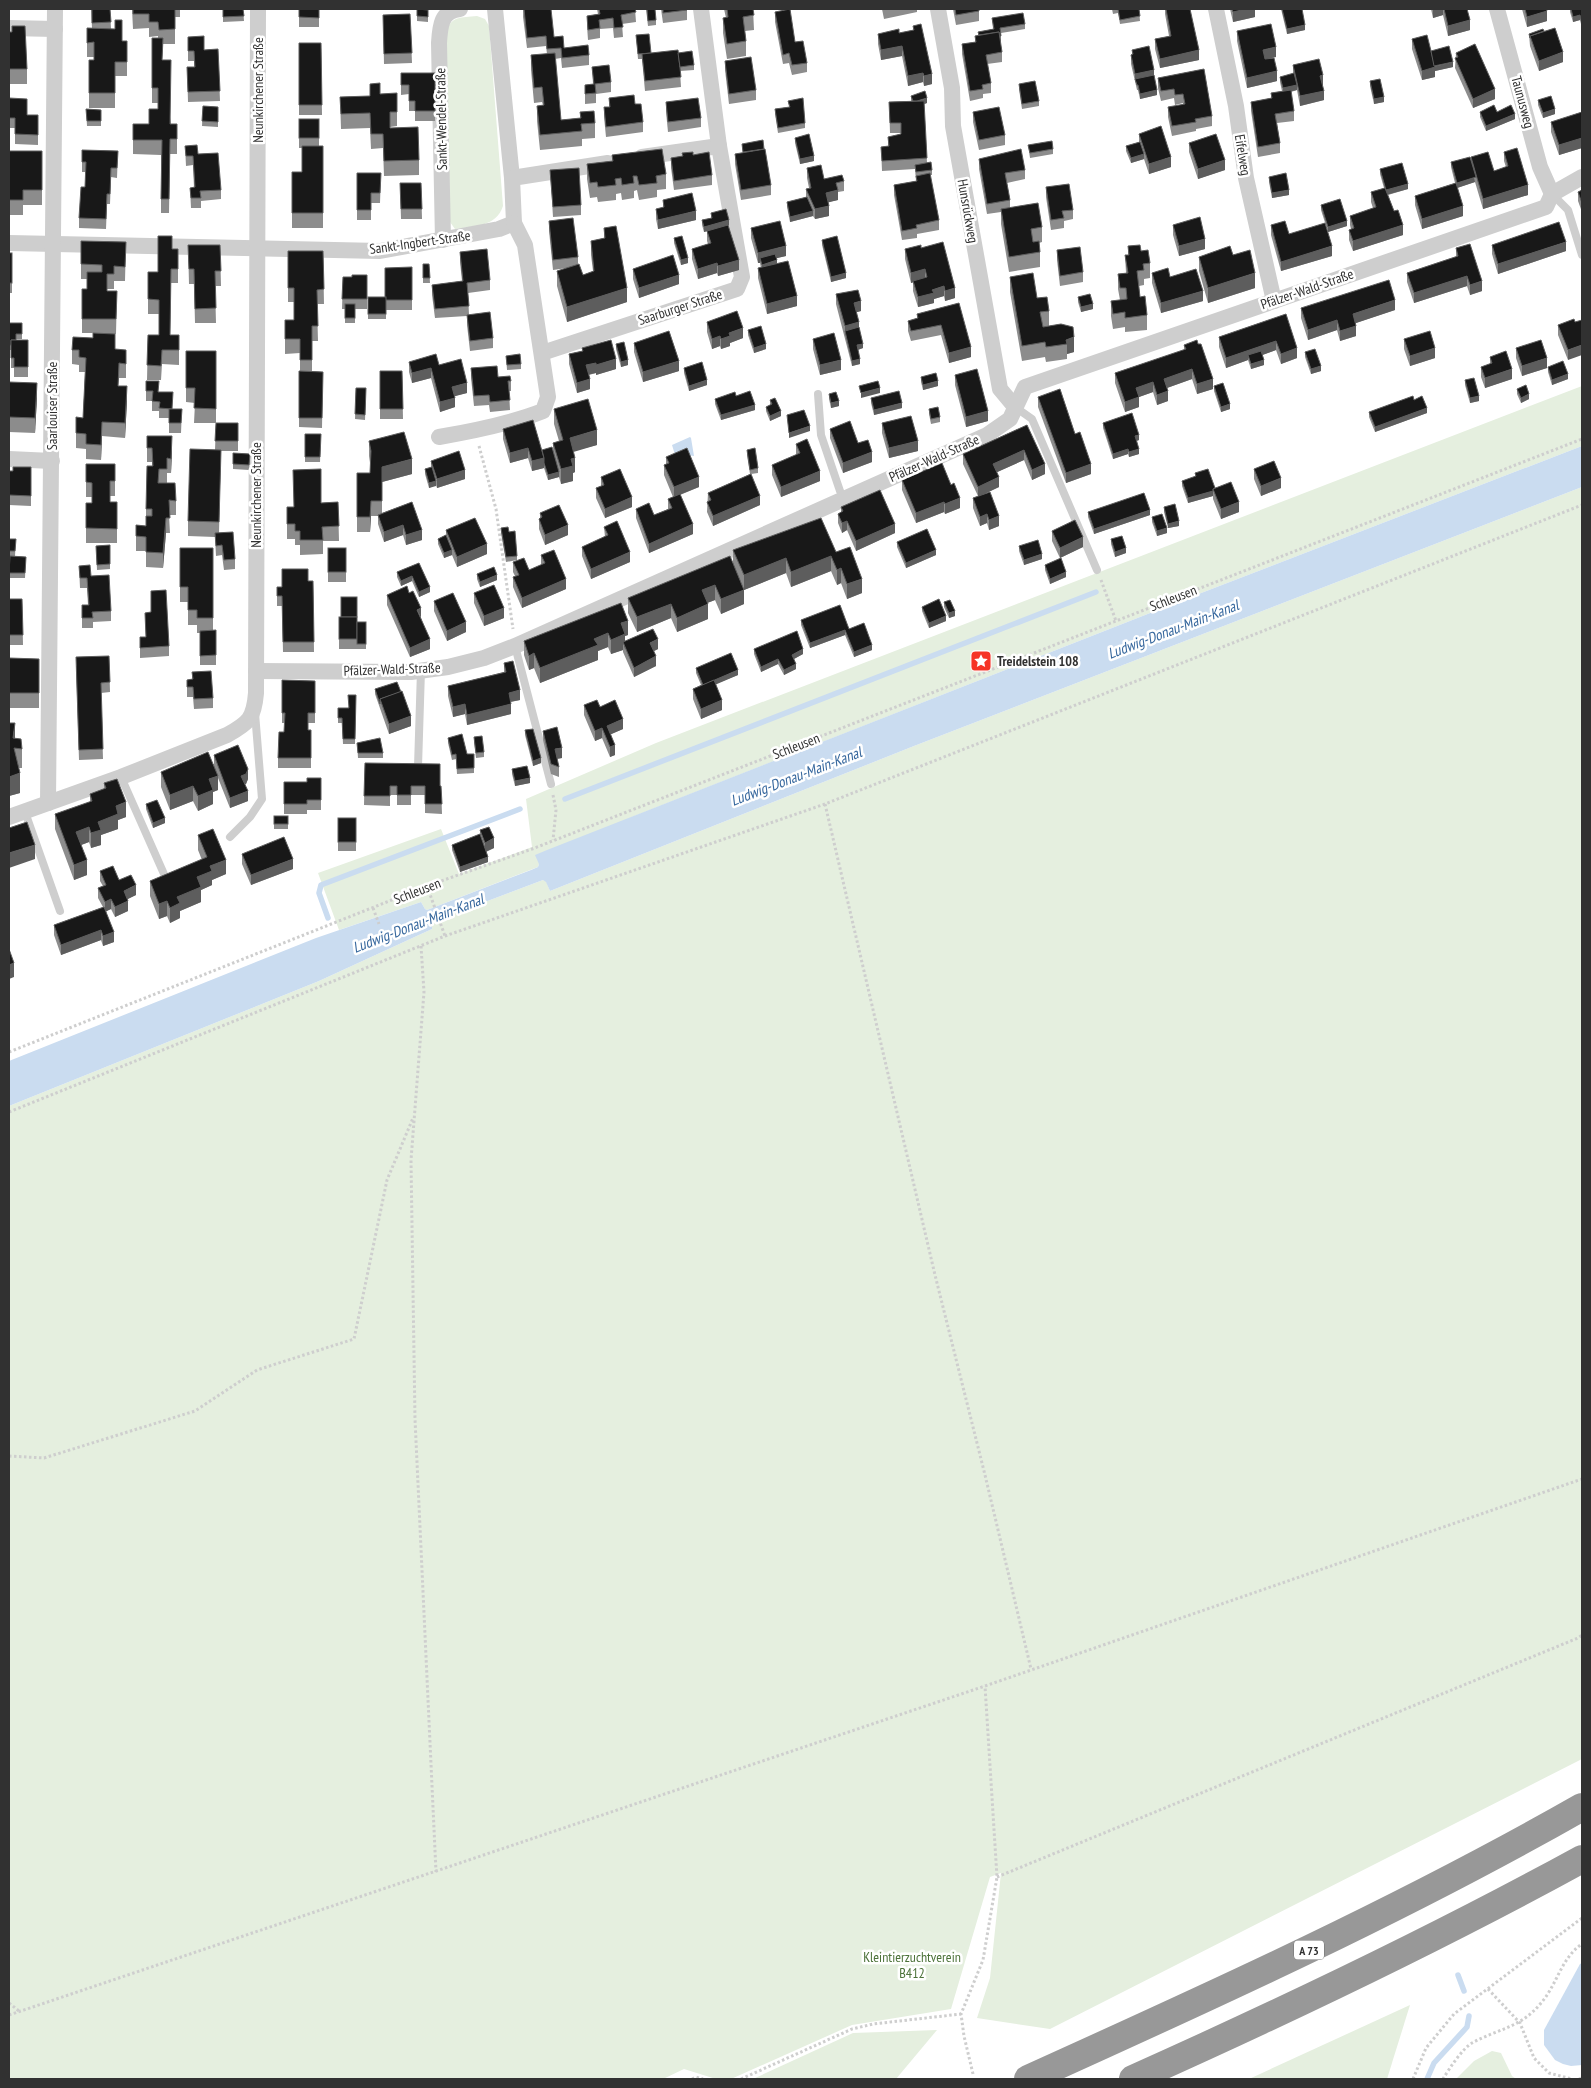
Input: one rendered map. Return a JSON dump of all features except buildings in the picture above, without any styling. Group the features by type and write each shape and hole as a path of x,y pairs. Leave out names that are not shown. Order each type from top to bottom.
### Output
{"highway":[{"name":"A 73","path":"1028,2079 1198,2002 1374,1918 1498,1854 1582,1807"},
{"path":"1133,2079 1313,1996 1486,1910 1582,1859"}],"street":[{"name":"Saarlouiser Straße","path":"48,804 55,9"},
{"name":"Neunkirchener Straße","path":"255,711 258,9"},
{"name":"Sankt-Wendel-Straße","path":"443,240 440,23 445,14 460,9"},
{"path":"439,437 475,431 529,417 543,411 548,397 525,245 514,223 512,178 495,9"},
{"path":"512,178 719,146 701,9"},
{"name":"Hunsrückweg","path":"938,9 952,88 953,126 1000,389 1015,407"},
{"name":"Eifelweg","path":"1216,9 1236,106 1246,178 1274,301"},
{"name":"Taunusweg","path":"1497,9 1540,166 1552,194"},
{"path":"9,28 55,28"},
{"name":"Saarburger Straße","path":"542,353 737,289 742,277 719,146"},
{"name":"Pfälzer-Wald-Straße","path":"256,671 421,670 448,667 484,658 515,646 987,435 1010,419 1025,387 1546,207 1552,194 1582,177"},
{"name":"Sankt-Ingbert-Straße","path":"9,243 380,250 499,229 514,223"},
{"path":"9,459 52,461"},
{"path":"34,662 50,663"},
{"path":"9,817 227,736 244,726 255,711"}],"lane":[{"path":"1552,194 1568,210 1582,255"},
{"path":"818,394 821,436 840,491 845,498"},
{"path":"1015,407 1032,419 1097,570"},
{"path":"515,646 550,784"},
{"path":"418,767 421,670"},
{"path":"230,837 250,817 262,800 255,711"},
{"path":"120,777 164,874"},
{"path":"25,812 60,911"}],"path":[{"path":"475,431 496,509 515,646"},
{"name":"Schleusen","path":"9,1052 427,886 553,840 1582,439"},
{"path":"9,1112 444,936 825,804 1582,505"},
{"path":"1097,570 1116,621"},
{"path":"550,784 556,810 553,840"},
{"path":"825,804 935,1276 1031,1669"},
{"path":"427,886 444,936"},
{"path":"373,908 379,924"},
{"path":"421,946 424,992 411,1160 415,1419 436,1872"},
{"path":"9,1456 44,1458 195,1411 257,1370 354,1339 387,1180 415,1114"},
{"path":"9,2015 985,1686 1582,1479"},
{"path":"997,1877 1582,1635"},
{"path":"973,2074 961,2014 983,1960 997,1877 985,1686"},
{"path":"1413,2079 1426,2048 1454,2014 1582,1918"},
{"path":"1444,2079 1449,2069 1470,2044 1520,2023 1541,2003 1572,1951 1582,1944"},
{"path":"1488,1989 1520,2023 1534,2058 1549,2073 1572,2079"},
{"path":"9,2003 19,2011"},
{"path":"741,2079 852,2029 873,2024 961,2014"},
{"path":"692,2079 696,2077 704,2079"}],"green space":[{"path":"477,16 485,19 489,26 503,206 500,213 490,222 455,229 450,222 446,33 448,27 457,18"},
{"path":"1582,386 1582,446 1196,595 632,817 539,864 538,867 427,910 421,902 339,930 318,873 441,829 459,874 532,847 526,799 656,743"},
{"name":"Kleintierzuchtverein B412","path":"1582,487 1582,1759 1050,2029 977,2018 990,1978 1001,1873 990,1877 951,2009 852,2025 731,2079 716,2079 684,2069 663,2079 9,2079 9,1106 319,981 432,929 432,922 543,880 546,881 550,891 914,746"},
{"path":"1410,2005 1387,2079 1249,2079"},
{"path":"937,2030 896,2079 753,2079 853,2033"},
{"path":"1492,2051 1501,2053 1512,2076 1516,2079 1456,2079 1474,2061"}],"water":[{"path":"690,437 694,456 687,455 676,458 672,445"},
{"name":"Ludwig-Donau-Main-Kanal","path":"1582,446 1582,487 914,746 550,891 543,880 432,922 432,929 319,981 9,1106 9,1061 316,938 421,902 427,910 531,870 538,867 539,864 535,855 547,850 1196,595"},
{"path":"1582,1963 1582,2065 1571,2066 1555,2060 1544,2045 1544,2030"}],"waterway":[{"path":"565,799 1096,592"},
{"path":"328,918 319,893 321,885 520,809"},
{"path":"1458,1975 1464,1991"},
{"path":"1427,2079 1434,2063 1467,2027 1469,2016"}],"place":[{"name":"Treidelstein 108","path":"981,661"}]}
